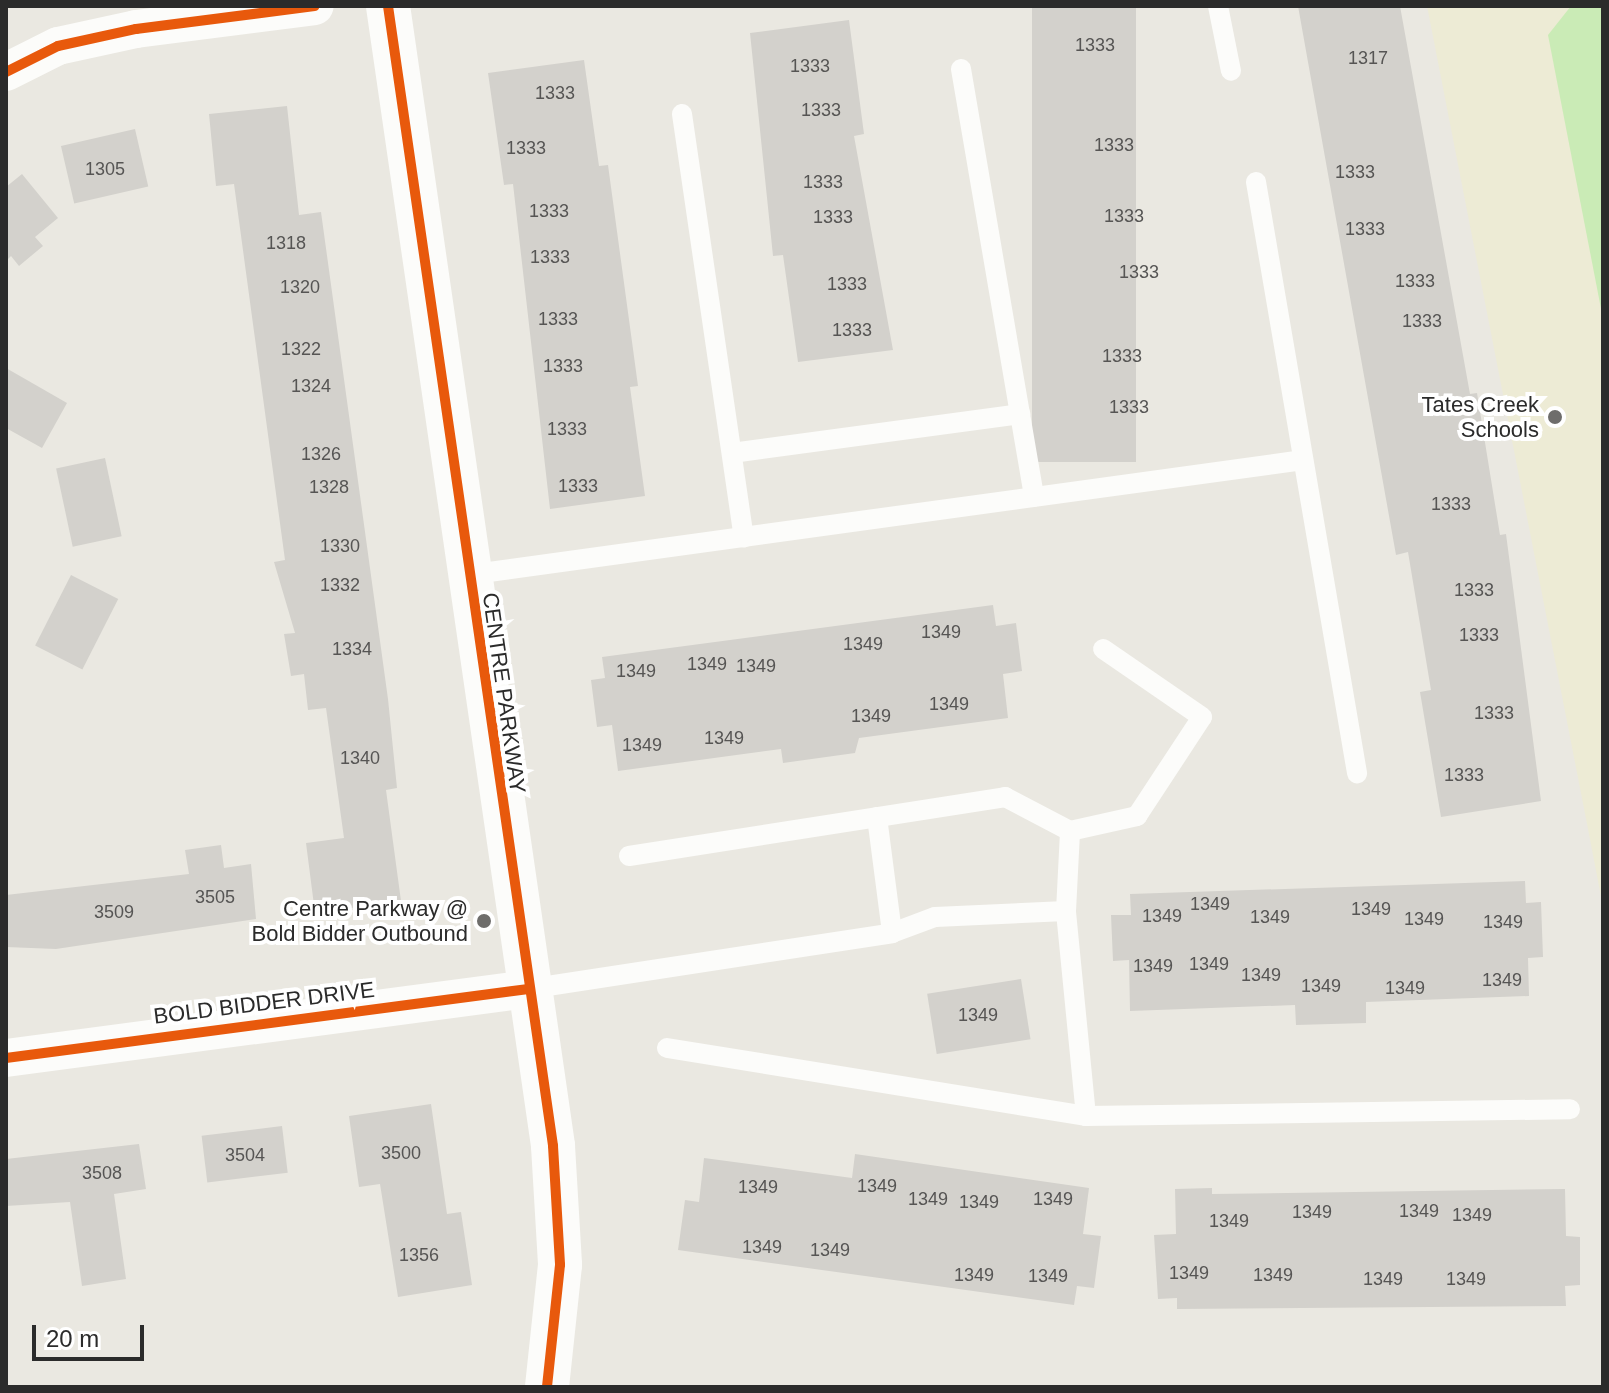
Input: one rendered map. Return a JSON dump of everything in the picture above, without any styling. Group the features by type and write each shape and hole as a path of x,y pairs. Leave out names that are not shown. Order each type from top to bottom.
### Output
{"street":[{"path":"6,72 58,46 136,29 315,6"},
{"name":"CENTRE PARKWAY","path":"388,6 467,575 553,1146 560,1265 547,1387"},
{"name":"BOLD BIDDER DRIVE","path":"6,1058 528,989"}],"lane":[{"path":"1218,6 1231,71"},
{"path":"961,69 1034,497"},
{"path":"682,114 744,537"},
{"path":"1256,182 1357,773"},
{"path":"732,453 1020,414"},
{"path":"467,575 1303,460"},
{"path":"629,856 1005,797 1070,831 1137,816 1202,717 1103,649"},
{"path":"877,817 892,933"},
{"path":"1070,831 1066,911 1086,1116"},
{"path":"528,989 892,933 935,917 1066,911"},
{"path":"667,1048 1086,1116 1570,1109"}],"shaded area":[{"name":"Tates Creek Schools","path":"1427,6 1603,6 1603,907 1588,829"}],"green space":[{"path":"1571,6 1603,6 1603,319 1548,35"}],"building":[{"path":"1032,6 1136,6 1136,462 1032,462"},
{"path":"1298,6 1400,6 1470,394 1477,393 1500,535 1506,534 1541,801 1441,817 1420,692 1431,690 1408,552 1396,555"},
{"path":"849,20 864,134 854,136 893,350 798,362 783,255 773,256 750,33"},
{"path":"584,60 599,166 608,165 638,386 630,387 645,496 550,509 513,184 504,185 488,73"},
{"path":"287,106 299,215 321,212 388,699 397,788 386,790 401,901 315,913 306,843 344,838 326,708 308,710 304,674 291,676 284,634 295,633 274,562 285,560 234,184 216,186 209,114"},
{"path":"135,129 148,186 74,204 61,146"},
{"path":"22,174 58,218 35,237 43,246 19,266 11,256 6,261 6,187"},
{"path":"6,368 67,403 42,448 6,428"},
{"path":"105,458 122,536 73,547 56,468"},
{"path":"71,575 118,599 82,669 35,645"},
{"path":"993,605 996,626 1016,623 1022,671 1003,674 1008,718 859,738 855,753 783,763 781,749 618,771 612,725 597,727 591,680 605,678 602,657"},
{"path":"221,845 224,868 251,864 256,919 56,949 6,947 6,895 189,874 185,850"},
{"path":"1525,881 1526,903 1541,902 1543,957 1528,958 1529,996 1366,1002 1366,1023 1296,1025 1295,1005 1130,1011 1129,960 1113,961 1111,915 1131,915 1130,894"},
{"path":"1021,979 1031,1039 937,1054 927,994"},
{"path":"431,1104 447,1214 461,1212 472,1285 398,1297 380,1184 359,1187 349,1116"},
{"path":"282,1126 288,1173 207,1183 202,1136"},
{"path":"139,1144 146,1189 114,1194 126,1279 82,1286 70,1202 6,1206 6,1159"},
{"path":"855,1154 1089,1188 1083,1234 1101,1236 1094,1288 1077,1286 1074,1305 678,1250 685,1200 699,1202 704,1158 852,1178"},
{"path":"1212,1188 1212,1194 1565,1189 1566,1236 1580,1237 1580,1285 1565,1286 1566,1306 1177,1309 1177,1298 1158,1299 1154,1235 1176,1234 1175,1189"}],"cycle path":[{"path":"6,72 58,46 136,29 315,6"},
{"path":"388,6 553,1146 560,1265 547,1387"},
{"path":"6,1058 528,989"}],"place":[{"name":"Tates Creek Schools","path":"1555,417"},
{"name":"Centre Parkway @ Bold Bidder Outbound","path":"484,921"}]}
